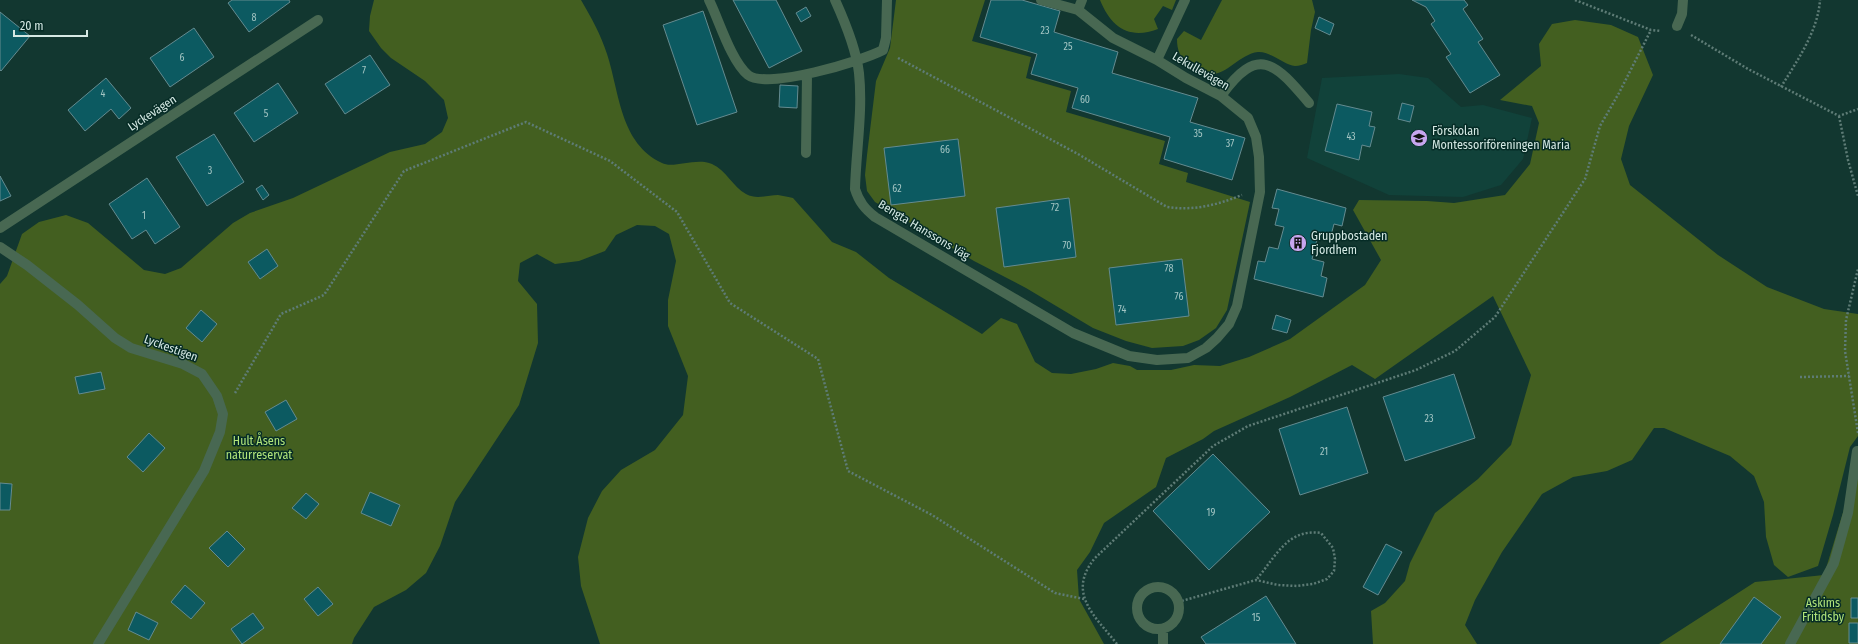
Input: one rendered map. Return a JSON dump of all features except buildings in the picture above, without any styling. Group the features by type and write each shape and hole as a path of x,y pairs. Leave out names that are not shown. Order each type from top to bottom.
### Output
{"street":[{"path":"709,0 735,58 749,76 760,80 807,75 871,56 883,50 886,38 887,0"},
{"name":"Bengta Hanssons Väg","path":"835,0 852,42 859,72 860,99 855,189 859,200 865,209 875,218 1073,333 1129,356 1157,360 1188,358 1206,348 1217,338 1228,324 1237,306 1260,192"},
{"name":"Lekullevägen","path":"1041,0 1078,10 1113,38 1157,60 1186,78 1222,96 1248,118 1256,138 1259,158 1260,192"},
{"path":"1078,10 1082,0"},
{"name":"Lekullevägen","path":"1157,60 1185,0"},
{"path":"1677,26 1682,14 1683,0"},
{"name":"Lyckevägen","path":"0,228 318,20"},
{"path":"1222,96 1233,79 1246,68 1262,64 1271,66 1286,76 1309,102"},
{"path":"806,153 807,75"},
{"name":"Lyckestigen","path":"0,247 27,265 78,305 120,341 131,348 183,364 202,374 217,396 223,414 220,432 204,471 98,644"},
{"path":"1790,644 1834,563 1848,513 1857,451"},
{"path":"1164,588 1175,596 1178,602 1178,616 1169,626 1163,629 1150,627 1140,618 1138,611 1140,598 1150,589 1164,588"},
{"path":"1163,629 1163,644"}],"path":[{"path":"1575,0 1651,30 1668,32 1677,26 1748,70 1839,116 1858,109"},
{"path":"1781,87 1806,43 1819,13 1820,0"},
{"path":"1117,644 1090,610 1084,599 1083,586 1085,575 1087,568 1095,558 1213,446 1248,426 1416,370 1455,352 1495,317 1585,179 1600,126 1619,93 1651,30"},
{"path":"883,50 1078,154 1167,207 1184,209 1208,207 1252,192 1260,192"},
{"path":"1839,116 1848,160 1858,196"},
{"path":"223,414 281,314 324,295 404,171 526,122 610,161 676,212 730,303 818,359 848,471 932,515 1056,593 1084,599"},
{"path":"1856,419 1845,351 1846,320 1858,269"},
{"path":"1800,377 1849,376"},
{"path":"1178,602 1256,580 1278,585 1297,586 1312,584 1327,579 1334,571 1335,559 1333,548 1321,533 1312,532 1299,535 1287,541 1277,551 1271,562 1256,580"}],"shaded area":[{"name":"Förskolan Montessoriföreningen Maria","path":"1399,74 1428,78 1461,107 1483,105 1532,118 1523,159 1501,185 1463,197 1389,195 1307,158 1322,78"}],"green space":[{"name":"Hult Åsens naturreservat","path":"374,0 581,0 596,26 605,47 619,101 630,130 638,143 648,154 662,163 672,165 692,162 706,162 712,164 721,170 741,191 750,196 758,197 778,195 793,198 832,242 856,252 889,278 982,334 1001,318 1017,324 1035,362 1052,373 1071,374 1096,369 1113,363 1130,366 1137,370 1171,370 1194,365 1220,366 1249,357 1290,339 1365,285 1381,260 1353,210 1359,200 1454,203 1505,195 1530,164 1539,123 1532,106 1500,100 1541,66 1539,44 1552,24 1575,20 1611,25 1638,37 1653,75 1629,126 1621,159 1630,185 1718,255 1767,287 1824,309 1858,314 1858,436 1850,447 1833,515 1818,566 1788,577 1774,565 1766,537 1764,502 1754,476 1730,456 1664,428 1654,428 1632,460 1607,471 1573,477 1542,494 1502,552 1475,600 1465,625 1477,644 1373,644 1371,611 1385,603 1405,581 1410,563 1435,513 1478,479 1511,445 1531,375 1493,296 1375,379 1352,365 1290,397 1214,431 1203,439 1166,458 1156,487 1104,523 1090,552 1077,570 1079,599 1104,644 600,644 581,586 578,557 588,518 602,491 621,470 655,450 683,415 688,376 668,326 668,300 676,261 669,234 655,226 637,225 616,235 605,251 579,261 555,264 537,254 520,263 518,281 537,304 538,343 519,405 455,502 440,546 426,573 406,590 374,607 354,638 352,644 0,644 0,284 7,276 22,234 39,222 66,215 88,223 144,270 165,274 181,268 233,223 250,213 293,198 390,152 425,144 442,132 448,118 444,100 425,81 391,58 381,48 369,31 370,16"},
{"path":"896,0 985,0 972,41 1031,57 1026,78 1071,91 1066,112 1165,141 1159,164 1188,173 1186,182 1250,202 1227,310 1216,328 1199,340 1183,346 1152,348 1126,341 1093,328 1026,288 974,261 875,202 867,191 865,175 867,155 876,81 890,48"},
{"path":"1100,0 1176,0 1172,10 1163,6 1154,19 1158,29 1138,33 1122,29 1116,24 1104,9"},
{"path":"1222,0 1312,0 1315,12 1307,63 1295,66 1263,52 1258,52 1249,54 1218,73 1209,74 1200,72 1189,65 1180,53 1177,39 1184,31 1201,40"},
{"name":"Askims Fritidsby","path":"1858,463 1858,644 1659,644 1755,582 1824,575"}],"place":[{"name":"Förskolan Montessoriföreningen Maria","path":"1419,138"},
{"name":"Gruppbostaden Fjordhem","path":"1298,243"}]}
